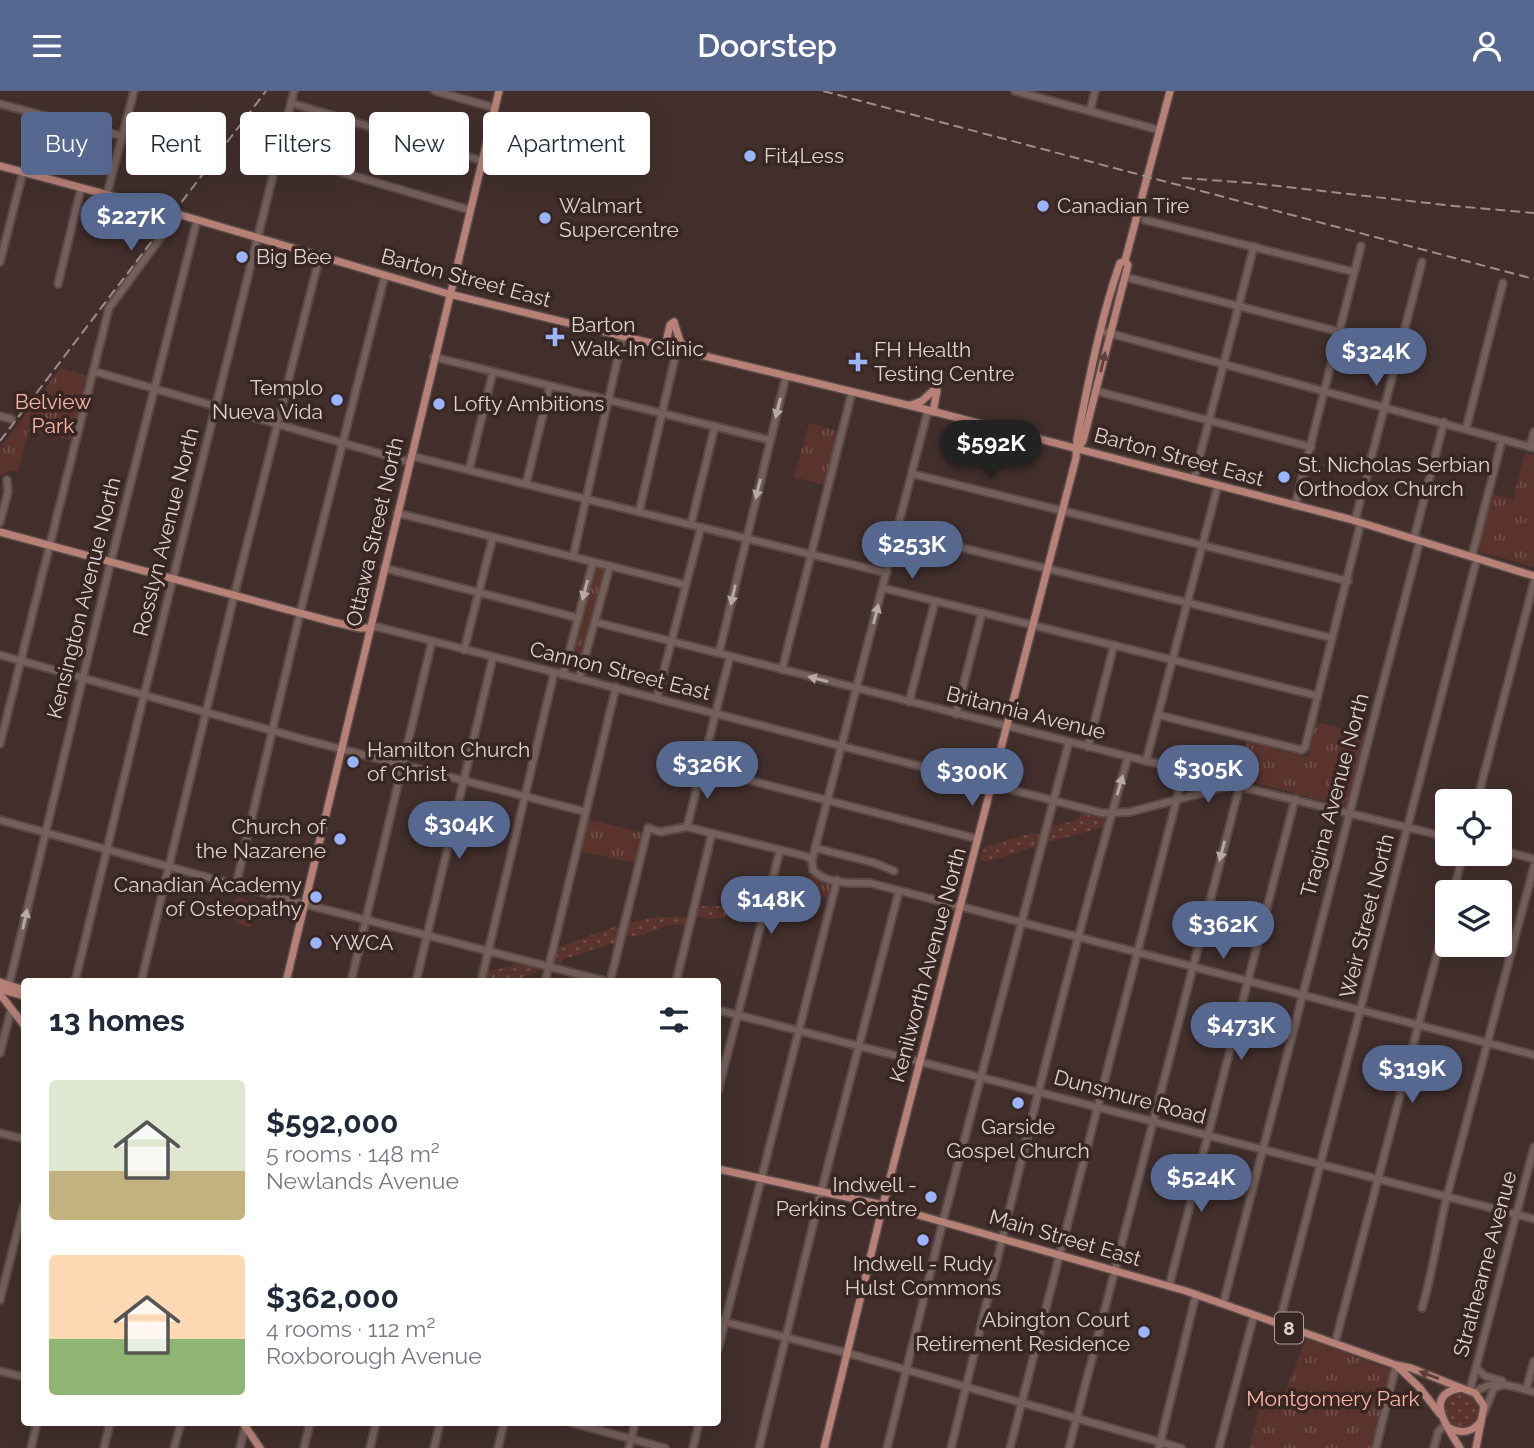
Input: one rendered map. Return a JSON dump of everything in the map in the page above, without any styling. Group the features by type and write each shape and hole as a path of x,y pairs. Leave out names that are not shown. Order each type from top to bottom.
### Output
{"main road":[{"name":"Ottawa Street North","path":"494,112 499,91"},
{"name":"Kenilworth Avenue North","path":"824,1448 883,1205 1078,449 1083,441 1096,391 1128,265 1125,261 1170,91"},
{"name":"Ottawa Street North","path":"286,978 483,160"},
{"name":"Barton Street East","path":"0,166 21,171"},
{"name":"Barton Street East","path":"34,175 178,214 449,294 907,405 1358,521 1534,576"},
{"name":"Kenilworth Avenue North","path":"1078,449 1077,439 1101,331 1120,263 1125,261"},
{"path":"665,346 670,325 674,322 680,341 690,352"},
{"path":"907,405 922,401 936,388 931,411"},
{"name":"Cannon Street East","path":"0,532 234,596 360,628 370,628"},
{"path":"0,982 21,989"},
{"path":"0,991 21,995"},
{"path":"0,991 21,1022"},
{"path":"0,1002 11,1010"},
{"name":"Main Street East","path":"721,1170 883,1205 1169,1286 1411,1368 1461,1388"},
{"name":"Main Street East","path":"1396,1365 1419,1387 1440,1414"},
{"path":"1461,1448 1440,1414 1440,1406 1446,1395 1461,1388 1473,1391 1482,1402 1484,1413 1476,1448"},
{"path":"1447,1426 1457,1432 1469,1431 1481,1421"},
{"path":"246,1426 260,1448"}],"street":[{"path":"107,194 134,91"},
{"name":"Rosslyn Avenue North","path":"289,112 294,91"},
{"path":"435,91 495,108"},
{"path":"1018,91 1160,130"},
{"path":"1090,111 1095,91"},
{"path":"291,103 483,160"},
{"path":"0,104 122,136"},
{"path":"0,262 22,175"},
{"name":"Rosslyn Avenue North","path":"76,978 172,579 274,175"},
{"path":"349,175 470,211"},
{"path":"58,284 81,188"},
{"path":"0,744 109,308 178,214"},
{"name":"Kensington Avenue North","path":"9,985 111,561 197,220"},
{"path":"1145,220 1354,272"},
{"path":"1194,479 1254,246"},
{"path":"1295,506 1361,246"},
{"path":"142,978 320,255"},
{"path":"1158,715 1302,750 1305,747 1348,581 1358,521 1422,262"},
{"path":"236,885 300,613 385,275"},
{"path":"1125,277 1340,332"},
{"path":"1466,429 1503,282"},
{"path":"1101,331 1532,447 1534,432"},
{"path":"573,557 622,335"},
{"path":"639,512 677,349"},
{"path":"434,357 770,440"},
{"path":"93,371 342,443 469,470 887,573"},
{"path":"469,470 493,372"},
{"path":"719,653 786,376"},
{"path":"527,484 550,386"},
{"path":"1096,391 1311,447"},
{"path":"782,670 852,392"},
{"path":"931,411 897,531 812,860 818,875 846,883 870,883 1534,1055"},
{"path":"0,416 10,419"},
{"name":"Tragina Avenue North","path":"1223,1304 1349,813 1444,422"},
{"path":"691,524 715,426"},
{"name":"Weir Street North","path":"1279,1324 1408,828 1502,440"},
{"path":"913,474 1348,581"},
{"path":"0,522 8,492 7,480"},
{"path":"1146,761 1218,485"},
{"path":"397,513 686,585"},
{"path":"657,698 701,527"},
{"path":"897,531 1332,638"},
{"path":"464,650 493,537"},
{"path":"563,675 593,562"},
{"path":"579,679 610,566"},
{"path":"384,568 578,618"},
{"path":"1480,789 1534,582"},
{"path":"883,588 1318,695"},
{"path":"909,702 935,601"},
{"path":"956,714 982,613"},
{"name":"Britannia Avenue","path":"595,622 1184,771 1221,777 1236,785 1435,834"},
{"name":"Cannon Street East","path":"370,628 378,627 1112,814 1130,813 1236,785"},
{"path":"352,978 432,641"},
{"path":"1088,747 1114,645"},
{"path":"0,655 272,731 586,812"},
{"path":"687,827 730,656"},
{"path":"417,978 493,657"},
{"path":"482,978 554,673"},
{"path":"546,978 616,687"},
{"path":"887,1448 943,1221 1069,742"},
{"path":"951,1448 1079,939 1128,757"},
{"path":"701,768 978,839"},
{"path":"1010,1448 1184,771"},
{"path":"1069,1448 1236,785"},
{"path":"1169,1286 1295,799"},
{"path":"0,820 304,904 594,978"},
{"path":"611,978 648,828 660,832 687,827 812,860"},
{"path":"677,978 712,833"},
{"path":"815,848 875,863 894,871"},
{"path":"721,1079 780,850"},
{"path":"1512,853 1534,859"},
{"path":"1422,1308 1438,1249 1447,1196 1534,866"},
{"path":"837,880 721,1321 1021,1402 1160,1445 1181,1448"},
{"path":"758,1448 821,1191 900,891"},
{"path":"1335,1343 1436,957"},
{"path":"0,1053 11,1010"},
{"name":"Dunsmure Road","path":"721,1011 1534,1219"},
{"path":"0,1133 21,1138"},
{"name":"Strathearne Avenue","path":"1473,1391 1476,1369 1534,1147"},
{"path":"0,1300 21,1217"},
{"path":"1160,1445 1196,1294"},
{"path":"1219,1448 1254,1315"},
{"path":"1473,1391 1492,1383 1530,1391 1534,1361"},
{"path":"1376,1448 1396,1365"},
{"path":"1476,1369 1482,1375 1500,1380 1506,1386"},
{"path":"0,1371 21,1376"},
{"path":"1484,1413 1493,1389 1506,1386"},
{"path":"31,1448 36,1426"},
{"path":"104,1448 109,1426"},
{"path":"174,1448 180,1426"},
{"path":"240,1448 245,1426"},
{"path":"304,1448 309,1426"},
{"path":"370,1448 375,1426"},
{"path":"434,1448 439,1426"},
{"path":"498,1448 503,1426"},
{"path":"583,1426 665,1448"},
{"path":"629,1448 634,1426"},
{"path":"693,1448 698,1426"},
{"path":"1434,1448 1438,1433 1447,1426"}],"green space":[{"name":"Belview Park","path":"61,368 88,376 70,440 29,431 18,472 10,470 0,476 0,448"},
{"path":"809,423 838,431 825,485 794,477"},
{"path":"1525,453 1534,455 1534,567 1481,552 1479,549 1492,494 1513,499"},
{"path":"595,566 606,569 578,672 567,669"},
{"path":"1316,722 1366,734 1347,807 1238,778 1247,742 1307,757"},
{"path":"1081,813 1104,819 1104,827 1045,843 1049,828 1079,819"},
{"path":"588,819 642,833 635,863 580,851"},
{"path":"1032,833 1040,834 1036,849 1031,848 986,862 980,860 984,847"},
{"path":"811,875 831,884 828,898 813,897 785,904 771,902 773,891 802,888"},
{"path":"237,897 257,903 251,928 238,924 233,919"},
{"path":"724,902 762,903 760,910 750,908 727,914 725,918 696,917 698,906 723,906"},
{"path":"657,917 688,917 685,925 677,924 640,935 625,935 628,923"},
{"path":"614,927 620,928 615,945 610,944 564,959 560,965 555,962 557,948"},
{"path":"513,962 539,971 521,978 485,978 486,972 512,966"},
{"name":"Montgomery Park","path":"1306,1339 1392,1370 1372,1448 1249,1448 1264,1390 1284,1394"},
{"path":"1462,1392 1475,1397 1480,1410 1475,1423 1462,1428 1449,1423 1444,1410 1449,1397"}],"railway":[{"path":"0,441 266,91"},
{"path":"823,91 1534,279"},
{"path":"1182,178 1534,213"}],"place":[{"name":"Fit4Less","path":"750,156"},
{"name":"Canadian Tire","path":"1043,206"},
{"name":"Walmart Supercentre","path":"545,218"},
{"name":"Big Bee","path":"242,257"},
{"name":"Barton Walk-In Clinic","path":"555,337"},
{"name":"FH Health Testing Centre","path":"858,362"},
{"name":"Templo Nueva Vida","path":"337,400"},
{"name":"Lofty Ambitions","path":"439,404"},
{"name":"St. Nicholas Serbian Orthodox Church","path":"1284,477"},
{"name":"Hamilton Church of Christ","path":"353,762"},
{"name":"Church of the Nazarene","path":"340,839"},
{"name":"Canadian Academy of Osteopathy","path":"316,897"},
{"name":"YWCA","path":"316,943"},
{"name":"Garside Gospel Church","path":"1018,1103"},
{"name":"Indwell - Perkins Centre","path":"931,1197"},
{"name":"Indwell - Rudy Hulst Commons","path":"923,1240"},
{"name":"Abington Court Retirement Residence","path":"1144,1332"}]}
